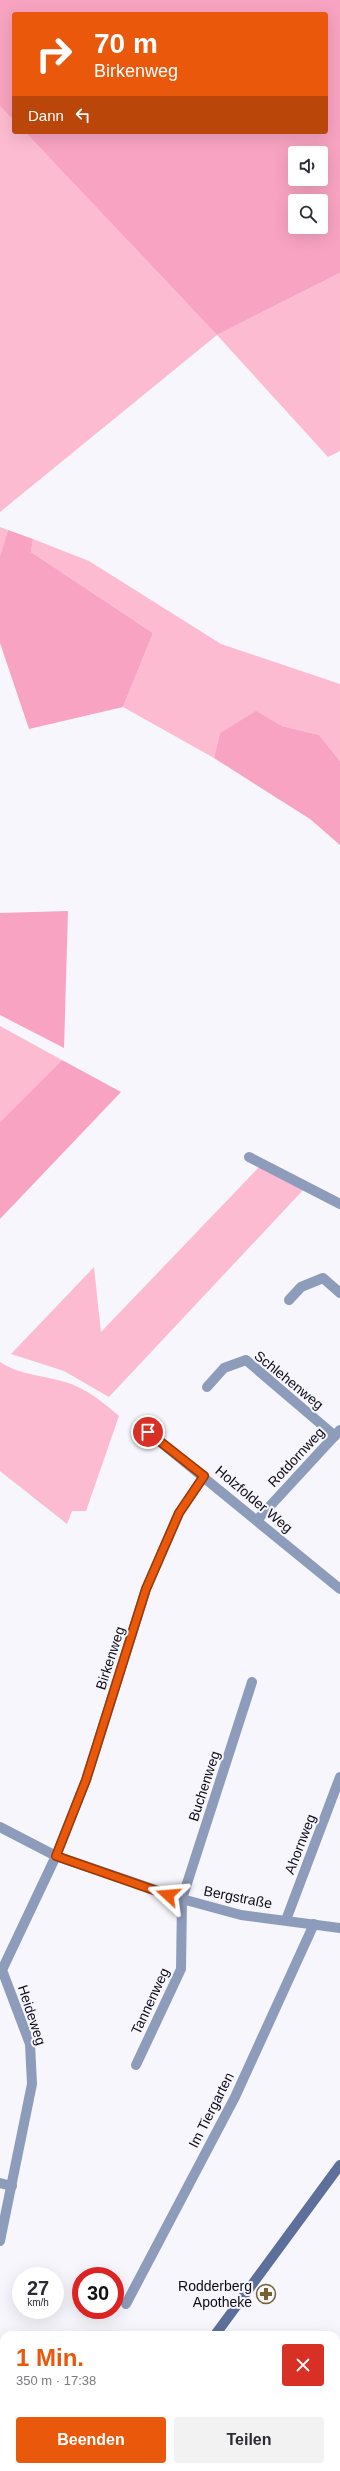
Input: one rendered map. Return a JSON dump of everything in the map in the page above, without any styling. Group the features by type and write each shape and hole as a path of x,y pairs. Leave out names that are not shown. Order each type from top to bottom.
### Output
{"main road":[{"path":"218,2331 340,2165"}],"street":[{"path":"249,1157 340,1204"},
{"path":"289,1300 301,1287 323,1278 340,1293"},
{"name":"Schlehenweg","path":"207,1388 224,1368 246,1360 337,1433"},
{"name":"Holzfolder Weg","path":"148,1432 204,1476 340,1589"},
{"name":"Rotdornweg","path":"257,1520 337,1433"},
{"name":"Birkenweg","path":"56,1856 86,1780 146,1589 179,1513 204,1476"},
{"name":"Buchenweg","path":"182,1900 252,1682"},
{"name":"Ahornweg","path":"286,1920 340,1777"},
{"name":"Bergstraße","path":"0,1827 56,1856 182,1900 241,1915 340,1928"},
{"name":"Heideweg","path":"0,2241 32,2084 30,2044 1,1970 56,1856"},
{"name":"Tannenweg","path":"136,2065 181,1969 182,1900"},
{"name":"Im Tiergarten","path":"126,2304 235,2097 314,1924"},
{"path":"0,2183 12,2186"}],"shaded area":[{"path":"0,0 340,0 340,273 217,335 27,134 328,134 328,12 12,12 12,119 0,106"},
{"path":"0,106 12,119 12,134 27,134 217,335 0,512"},
{"path":"340,273 340,451 328,457 217,335"},
{"path":"0,527 8,530 0,556"},
{"path":"8,530 33,539 31,552 153,633 123,707 29,729 0,643 0,556"},
{"path":"33,539 89,561 221,644 340,684 340,761 319,735 282,726 256,712 220,733 214,758 123,707 153,633 31,552"},
{"path":"256,711 282,726 319,735 340,761 340,845 310,819 214,758 220,733"},
{"path":"68,911 64,1048 0,1015 0,913"},
{"path":"0,1026 62,1060 0,1122"},
{"path":"62,1060 121,1092 0,1219 0,1122"},
{"path":"260,1166 305,1188 109,1397 64,1371 11,1354 94,1267 101,1332"},
{"path":"0,1362 15,1370 65,1382 80,1388 119,1416 86,1511 72,1511 67,1524 0,1471"}],"place":[{"name":"Rodderberg Apotheke","path":"266,2294"}],"route":[{"path":"148,1432 204,1476 179,1513 146,1589 86,1780 56,1856 168,1895"}]}
